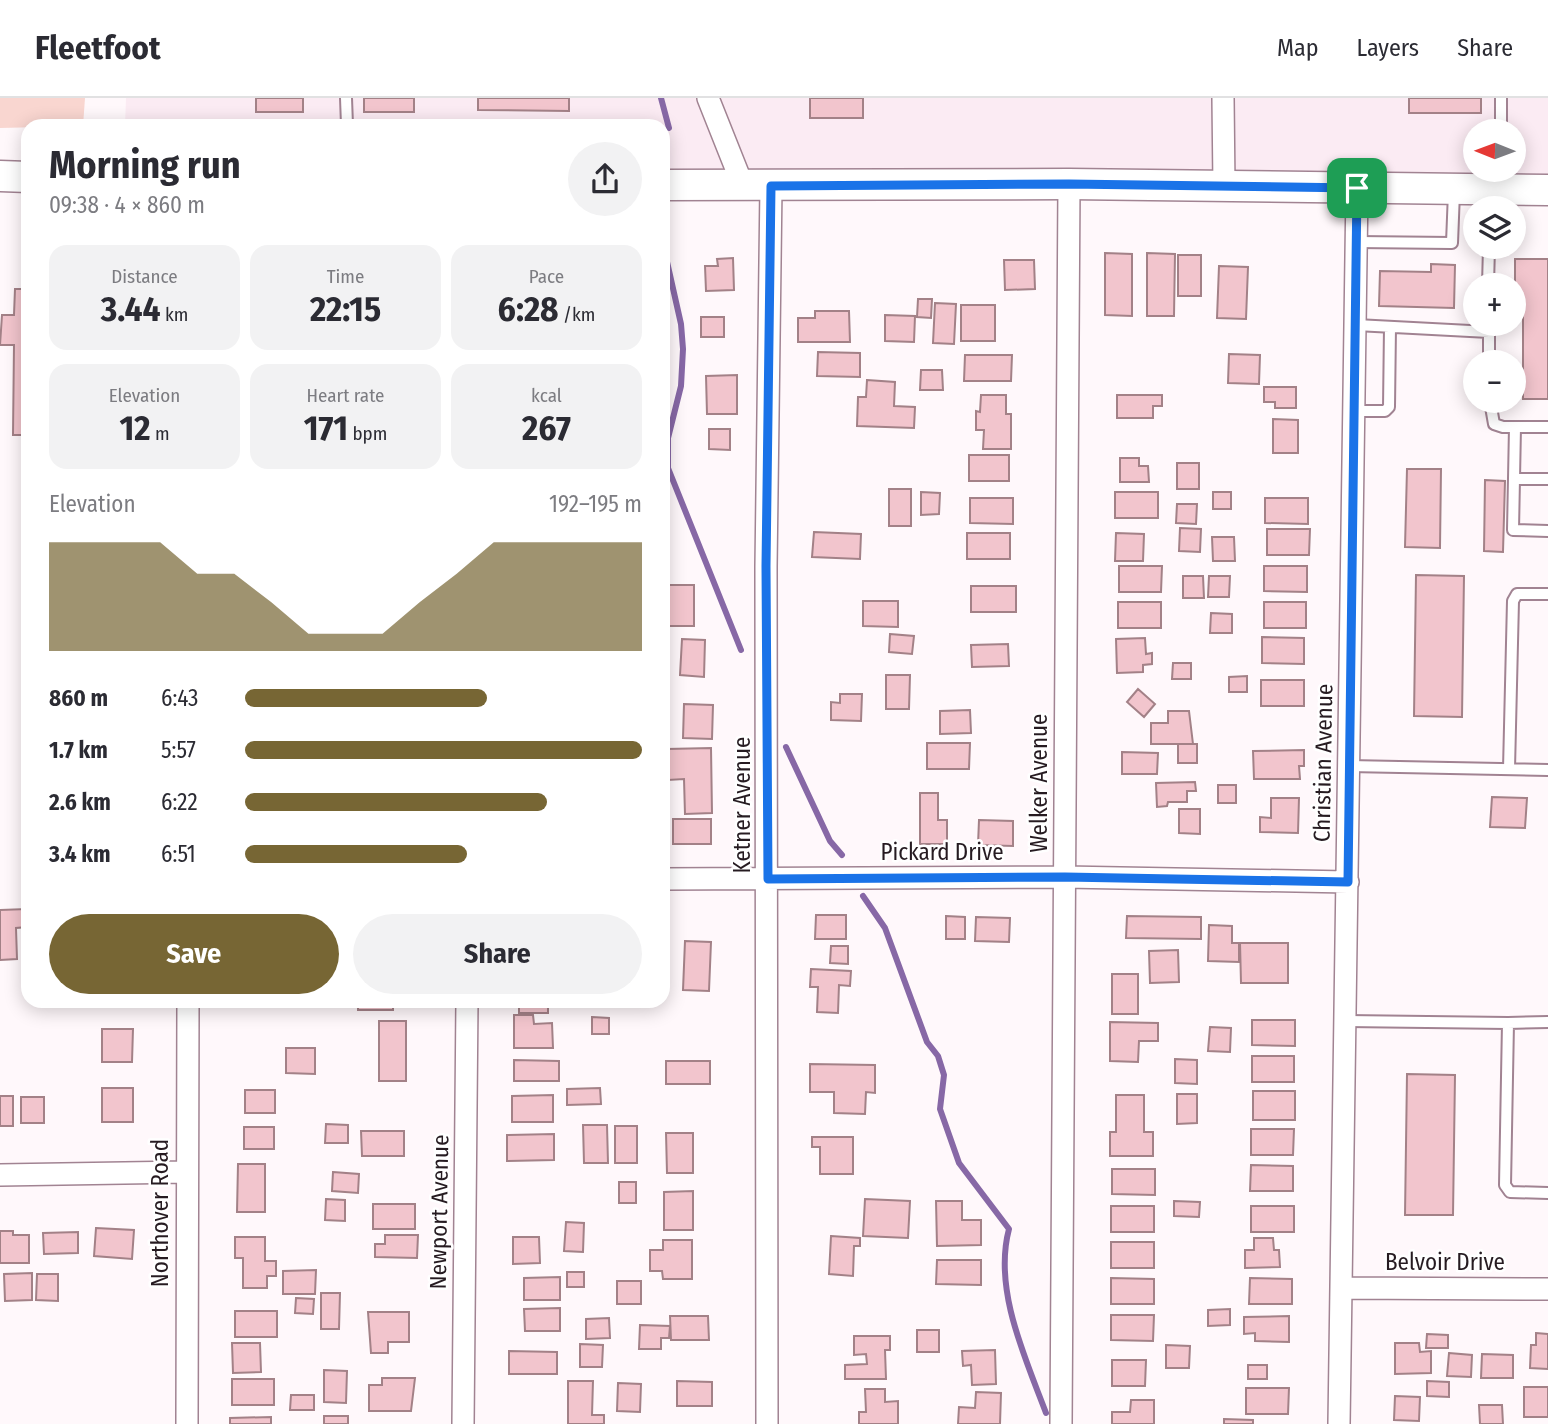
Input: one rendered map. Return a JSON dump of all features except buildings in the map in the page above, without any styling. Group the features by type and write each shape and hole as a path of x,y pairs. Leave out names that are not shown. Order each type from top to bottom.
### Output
{"main road":[{"path":"0,176 21,177"},
{"path":"670,185 1069,184 1548,190"}],"street":[{"path":"709,98 757,186"},
{"path":"1223,98 1224,186"},
{"name":"Welker Avenue","path":"1061,1424 1069,184"},
{"name":"Ketner Avenue","path":"757,186 766,566 766,1424"},
{"name":"Christian Avenue","path":"1339,1424 1357,188"},
{"name":"Pickard Drive","path":"670,879 1065,877 1348,882"},
{"name":"Northover Road","path":"187,1424 188,1008"},
{"name":"Newport Avenue","path":"463,1424 467,1008"},
{"path":"0,1175 186,1172"},
{"name":"Belvoir Drive","path":"1342,1288 1548,1289"}],"lane":[{"path":"346,98 347,119"},
{"path":"1501,98 1501,119"},
{"path":"1357,242 1452,243 1455,189"},
{"path":"1356,325 1463,328"},
{"path":"1355,411 1385,411 1389,407 1390,327"},
{"path":"1492,413 1494,424 1548,427"},
{"path":"1515,427 1513,530 1548,531"},
{"path":"1514,479 1548,479"},
{"path":"1509,769 1513,601 1517,594 1548,594"},
{"path":"1349,766 1548,770"},
{"path":"1346,1021 1548,1022"},
{"path":"1508,1023 1505,1185 1510,1192 1548,1193"}],"shaded area":[{"path":"0,98 85,98 84,119 21,119 21,127 0,128"},
{"path":"126,98 1548,98 1548,190 670,182 670,119 125,119"}],"waterway":[{"path":"661,98 667,119"},
{"path":"670,275 681,324 683,349 681,386 670,430"},
{"path":"670,473 741,650"},
{"path":"786,747 830,841 842,855"},
{"path":"863,896 885,928 927,1042 938,1056 944,1075 940,1109 959,1163 1009,1229 1005,1252 1008,1299 1021,1346 1046,1413"}],"route":[{"path":"1069,184 1357,188 1348,882 1065,877 768,879 766,566 771,186 1069,184"}]}
